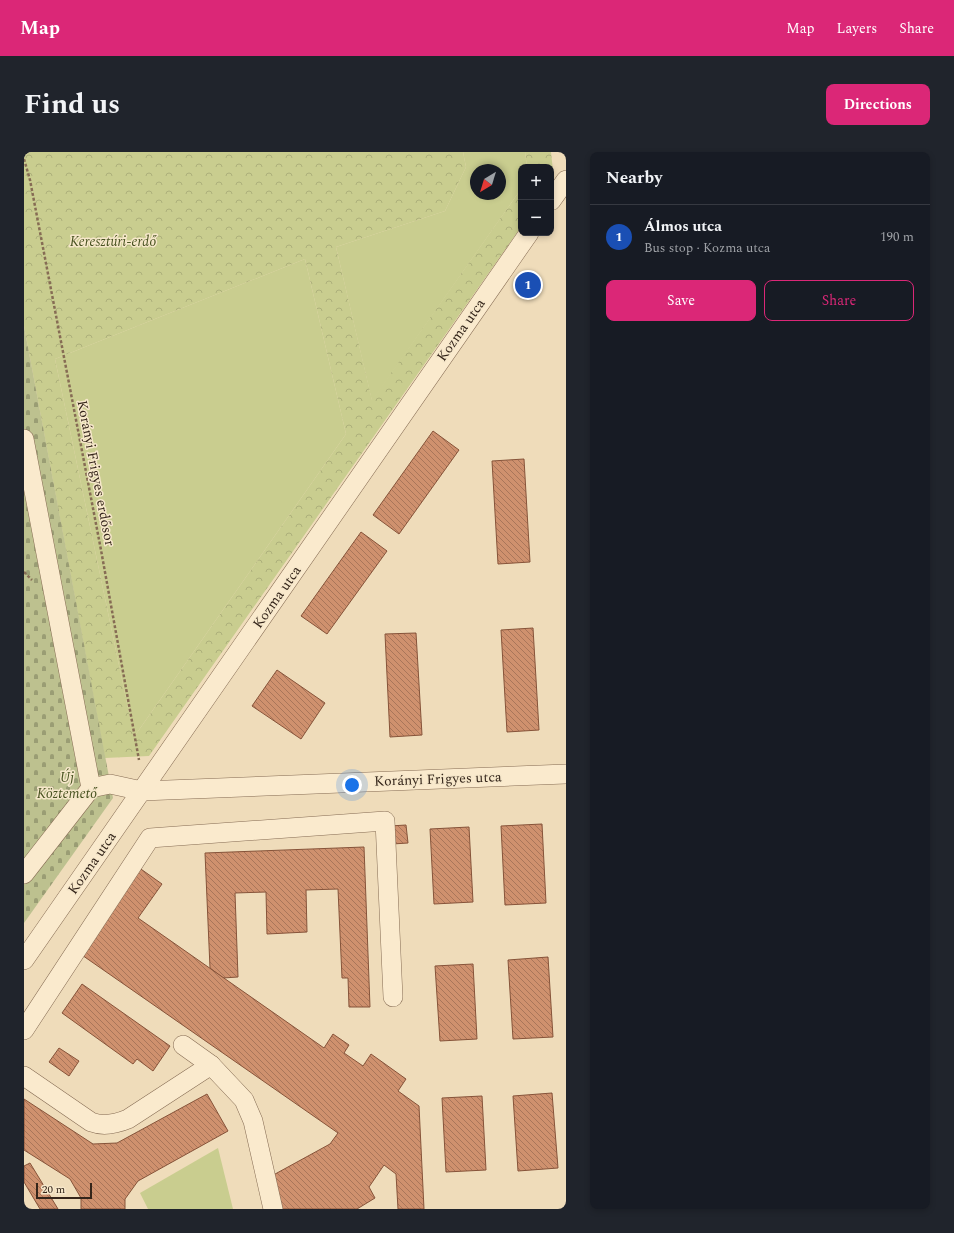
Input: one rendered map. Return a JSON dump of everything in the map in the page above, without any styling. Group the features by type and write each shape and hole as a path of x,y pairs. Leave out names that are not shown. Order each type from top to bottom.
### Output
{"street":[{"path":"552,200 566,180"},
{"name":"Kozma utca","path":"24,960 527,236"},
{"path":"24,439 91,788 24,874"},
{"name":"Korányi Frigyes utca","path":"91,788 110,784 142,791 566,774"},
{"path":"24,1030 150,838 385,820 393,997"},
{"path":"183,1045 211,1065 244,1100 253,1121 273,1209"},
{"path":"24,1076 91,1122 98,1125 115,1124 128,1119 211,1065"}],"path":[{"name":"Korányi Frigyes erdősor","path":"24,160 30,180 100,542 139,762"}],"green space":[{"name":"Keresztúri-erdő","path":"24,152 463,152 466,167 445,211 336,247 372,400 518,193 518,231 149,756 105,758 24,326","holes":["305,259 346,434 134,737 55,359"]},
{"path":"463,152 525,152 527,164 518,164 518,193 372,401 336,247 445,211 466,167"},
{"path":"525,152 551,152 552,164 527,164"},
{"path":"305,259 346,434 134,737 55,359"},
{"name":"Új Köztemető","path":"24,326 113,798 24,923"},
{"path":"218,1148 233,1209 148,1209 140,1193"}],"building":[{"path":"433,431 459,450 399,534 373,515"},
{"path":"524,459 530,562 498,564 492,461"},
{"path":"361,532 387,551 327,634 301,616"},
{"path":"533,628 539,730 507,732 501,630"},
{"path":"416,633 422,735 390,737 385,634"},
{"path":"277,670 325,703 301,739 252,706"},
{"path":"542,824 546,903 505,905 501,826"},
{"path":"406,825 408,843 392,844 390,826"},
{"path":"469,827 473,902 434,904 430,829"},
{"path":"364,847 370,1007 349,1007 348,978 342,978 338,889 306,890 307,932 267,934 266,892 235,893 238,977 223,978 210,968 205,853"},
{"path":"138,867 162,884 138,918 324,1048 333,1034 349,1045 344,1053 363,1066 371,1054 406,1079 398,1091 419,1106 424,1209 398,1209 396,1174 384,1165 369,1187 375,1198 357,1209 281,1209 266,1179 330,1144 338,1133 79,953"},
{"path":"548,957 553,1037 513,1039 508,960"},
{"path":"473,964 477,1039 440,1041 435,966"},
{"path":"82,984 170,1046 153,1071 137,1059 133,1064 62,1013"},
{"path":"59,1048 79,1061 69,1076 49,1062"},
{"path":"552,1093 558,1168 518,1171 513,1096"},
{"path":"207,1094 228,1131 138,1181 125,1199 125,1209 81,1209 81,1198 70,1179 24,1150 24,1099 93,1144 117,1143"},
{"path":"482,1096 486,1170 446,1172 442,1098"},
{"path":"30,1163 58,1209 40,1209 24,1182 24,1166"}],"place":[{"name":"Álmos utca","path":"528,285"}]}
